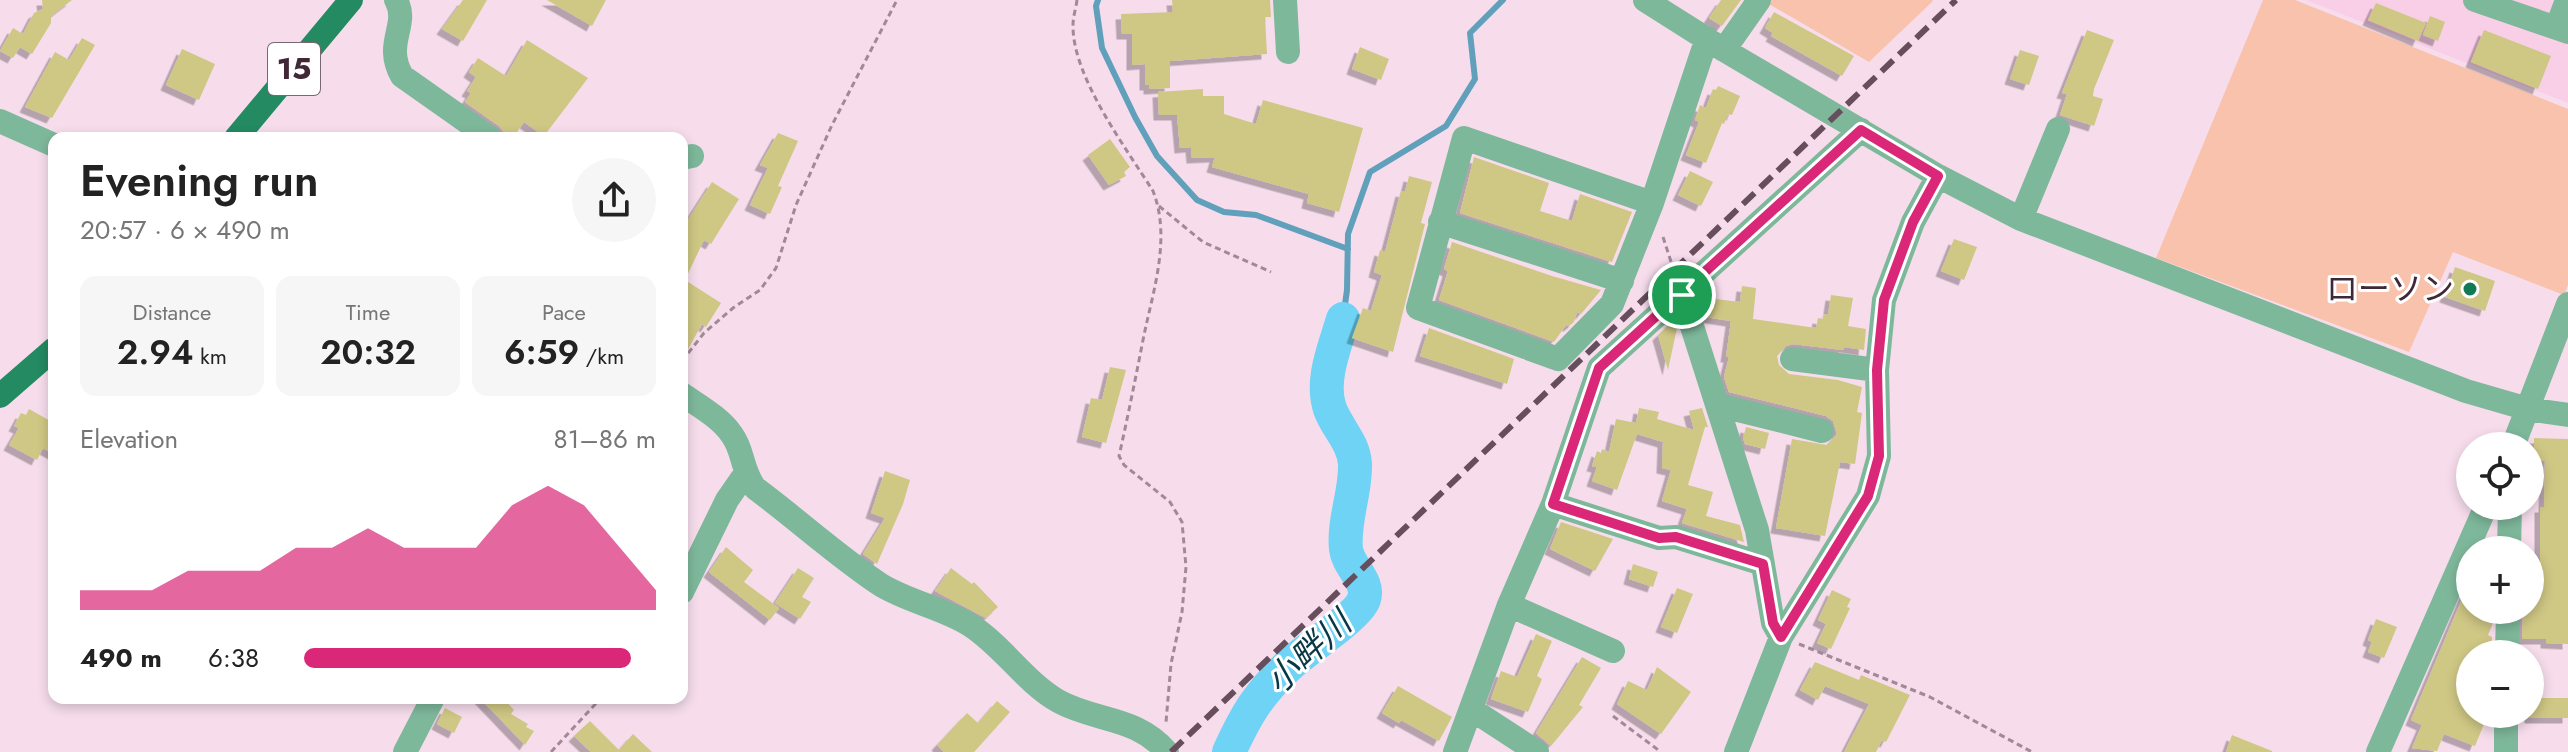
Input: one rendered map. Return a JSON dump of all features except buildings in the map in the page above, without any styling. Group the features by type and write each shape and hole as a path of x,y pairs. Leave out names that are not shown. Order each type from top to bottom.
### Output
{"main road":[{"name":"15","path":"241,132 351,0"},
{"path":"7,390 48,354"}],"street":[{"path":"396,0 401,16 394,51 395,64 402,76 481,132"},
{"path":"1285,0 1288,52"},
{"path":"1645,0 1676,10 1715,44 1938,176 2021,219 2466,391 2528,409 2568,415"},
{"path":"1652,203 1464,138 1418,308 1558,359 1612,304 1715,44 1759,0"},
{"path":"2475,0 2562,29 2567,0"},
{"path":"0,121 48,142"},
{"path":"2021,219 2058,129"},
{"path":"1455,752 1509,605 1553,504 1599,368 1861,130"},
{"path":"1736,752 1781,637 1868,496 1879,456 1877,370 1884,300 1913,222 1938,176"},
{"path":"1440,222 1622,281"},
{"path":"1682,295 1757,530 1773,623 1781,637"},
{"path":"2519,432 2568,304"},
{"path":"1792,359 1877,370"},
{"path":"0,412 7,390"},
{"path":"688,398 713,416 732,435 745,474 755,488 859,569 911,601 968,624 1042,690 1060,702 1132,725 1164,748"},
{"path":"1718,405 1822,431"},
{"path":"688,580 727,500 745,474"},
{"path":"1553,504 1659,538 1676,537 1763,564"},
{"path":"2378,752 2480,520"},
{"path":"1509,605 1613,651"},
{"path":"405,752 430,704"},
{"path":"1471,709 1537,752"},
{"path":"2506,728 2506,752"}],"path":[{"path":"688,353 704,333 760,290 776,268 796,205 826,138 897,0"},
{"path":"1077,0 1073,26 1079,58 1100,108 1153,191 1159,206 1161,242 1119,456 1124,465 1170,502 1182,522 1186,567 1182,612 1171,664 1164,748"},
{"path":"1652,203 1682,295"},
{"path":"1159,206 1203,242 1271,272"},
{"path":"1781,637 1930,697 2032,752"},
{"path":"551,752 595,704"},
{"path":"1613,716 1661,752"}],"shaded area":[{"path":"1770,0 1933,1 1869,62 1767,3"},
{"path":"2263,0 2295,0 2568,109 2568,285 2564,295 2453,252 2409,352 2156,258"},
{"path":"2306,0 2568,0 2568,103"}],"waterway":[{"name":"小畔川","path":"1098,0 1096,6 1102,48 1135,117 1157,156 1197,200 1224,212 1256,215 1348,249"},
{"path":"1343,319 1348,234 1370,172 1446,126 1475,79 1470,33 1503,0"},
{"name":"小畔川","path":"1229,752 1247,716 1268,687 1295,660 1352,615 1364,599 1364,586 1346,549 1346,528 1355,475 1354,456 1327,398 1330,364 1343,319"}],"railway":[{"path":"1171,752 1956,0"}],"place":[{"name":"ローソン","path":"2470,289"}],"route":[{"path":"1861,130 1938,176 1913,222 1884,300 1877,370 1879,456 1868,496 1781,637 1773,623 1763,564 1676,537 1659,538 1553,504 1599,368 1682,295 1861,130"}]}
